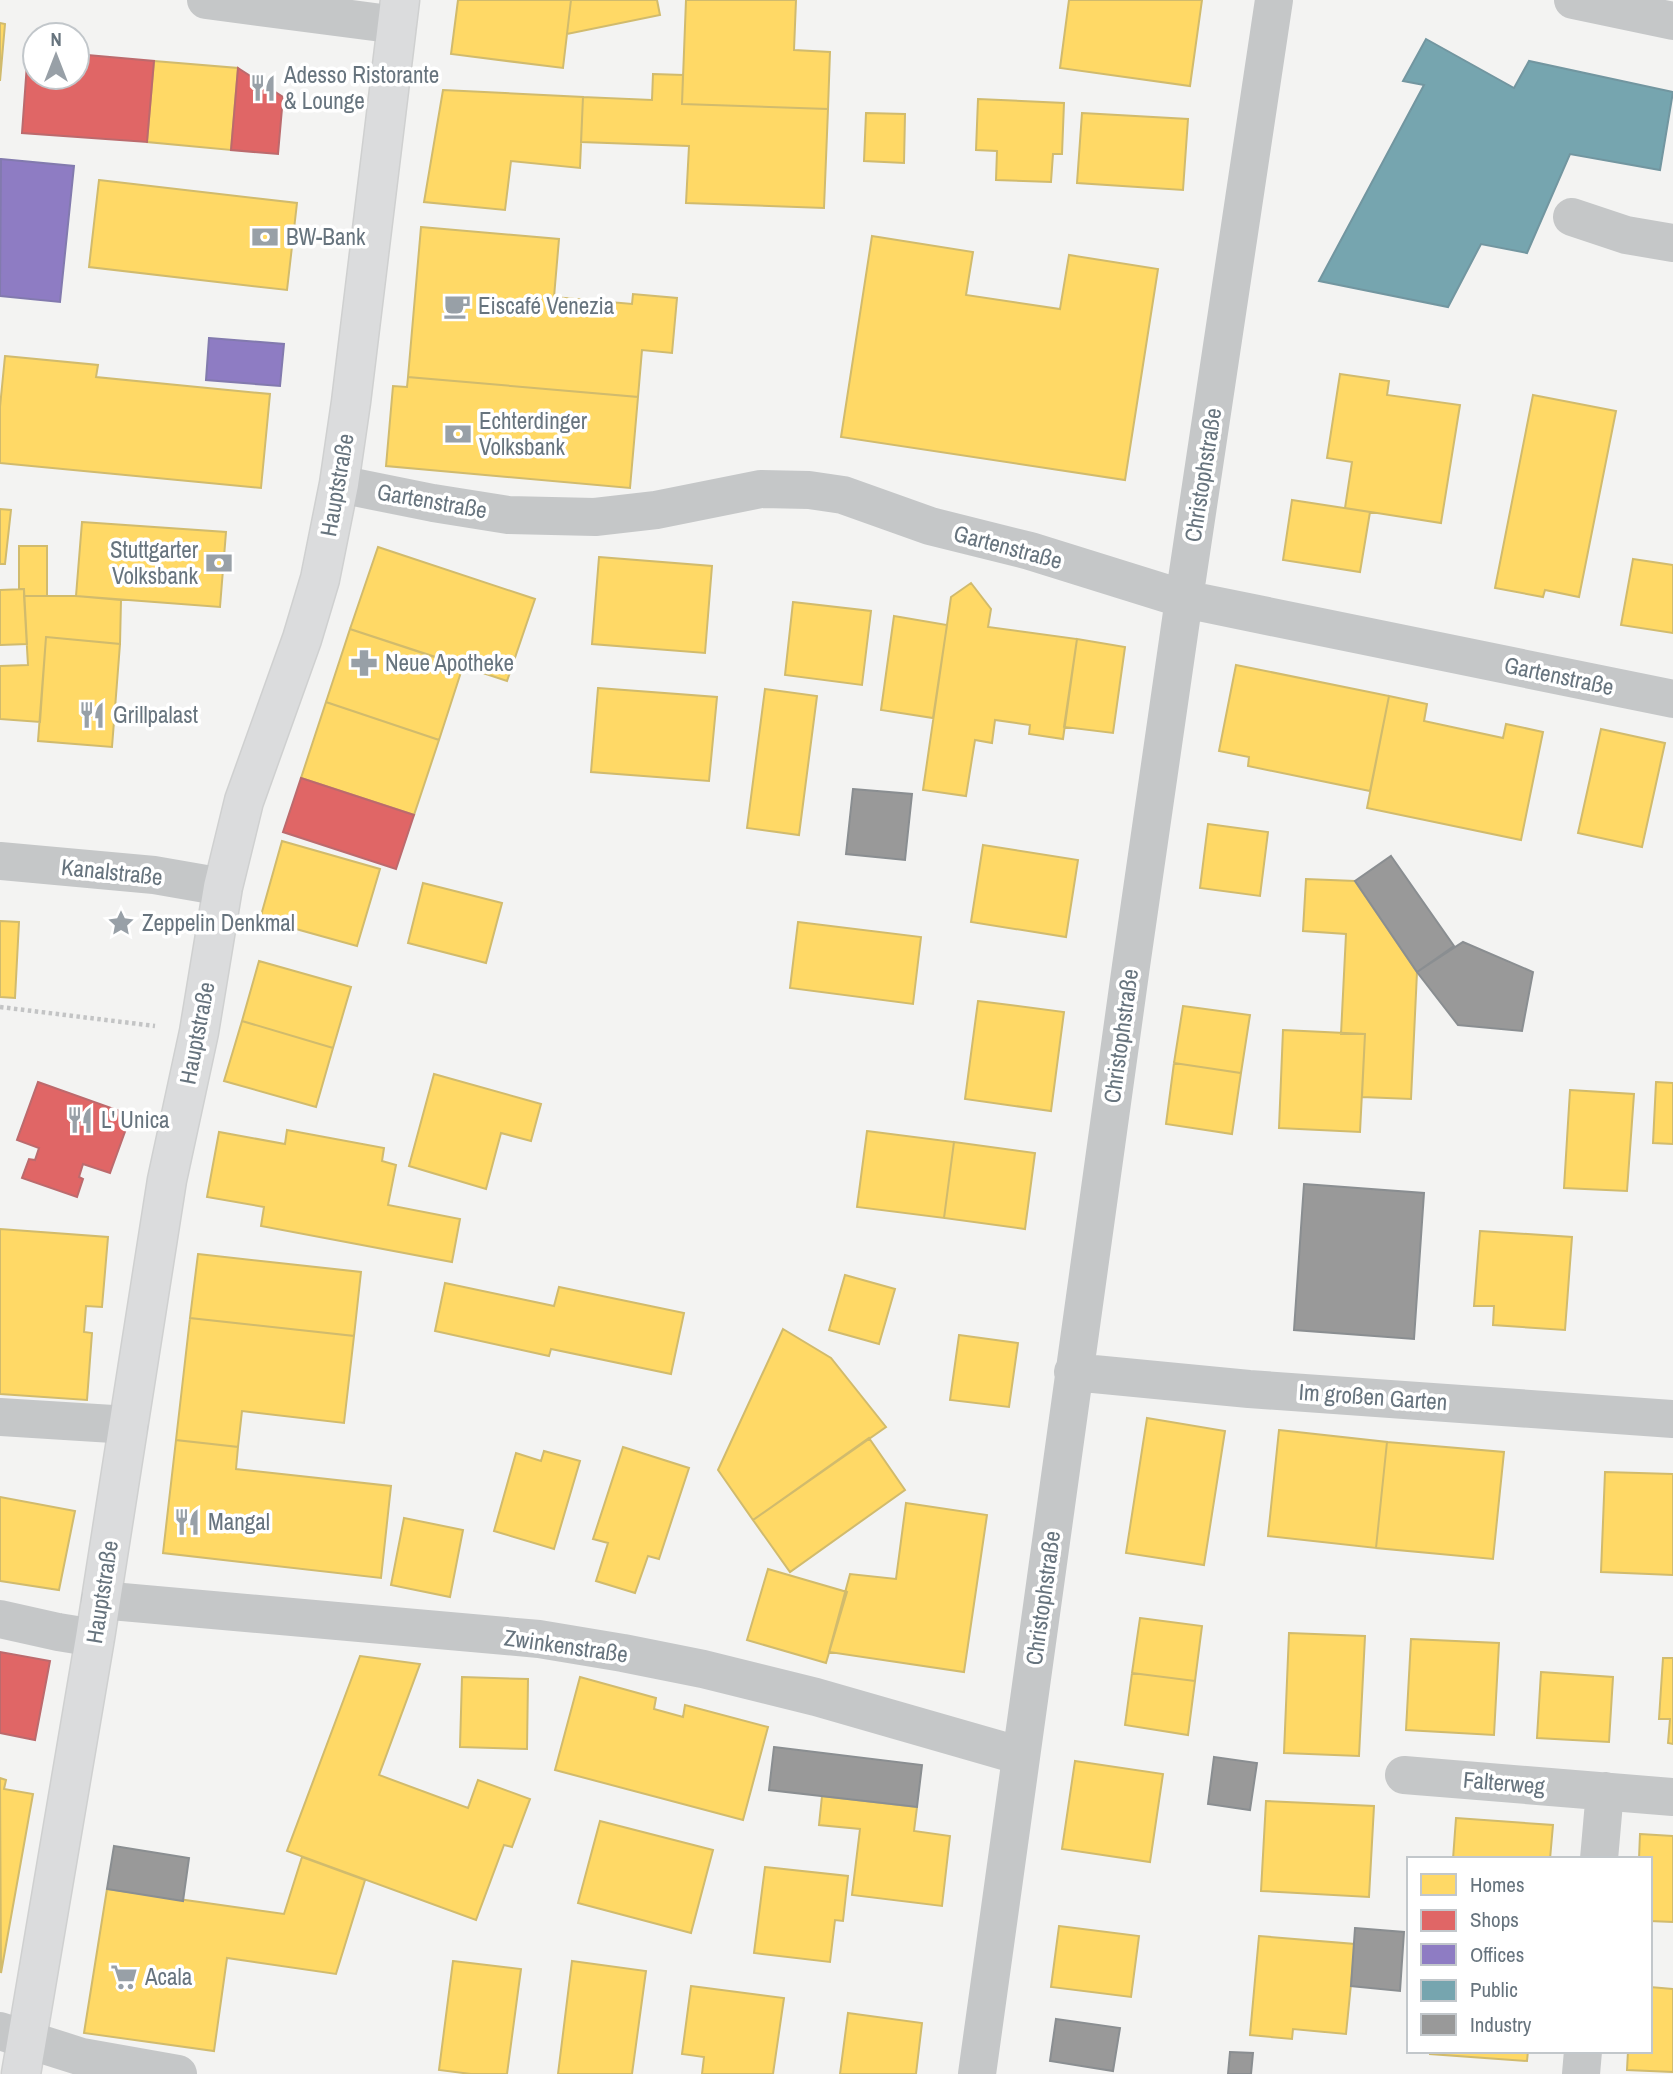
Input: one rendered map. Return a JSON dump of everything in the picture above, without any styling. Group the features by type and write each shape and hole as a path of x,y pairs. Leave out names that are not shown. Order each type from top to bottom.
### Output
{"main road":[{"name":"Hauptstraße","path":"16,2048 95,1638 167,1180 198,1032 223,887 244,801 302,639 320,579 339,484 398,12"}],"street":[{"path":"206,0 398,12"},
{"name":"Christophstraße","path":"976,2074 1073,1371 1184,599 1274,0"},
{"path":"1592,2 1673,21"},
{"path":"1572,217 1626,235 1673,243"},
{"name":"Gartenstraße","path":"339,484 508,515 595,517 656,510 761,489 843,495 930,526 1030,551 1184,599 1673,699"},
{"name":"Kanalstraße","path":"0,860 154,875 223,887"},
{"name":"Im großen Garten","path":"1073,1371 1249,1389 1673,1419"},
{"path":"0,1417 129,1425"},
{"name":"Zwinkenstraße","path":"100,1600 539,1639 623,1653 703,1669 816,1697 1021,1756"},
{"path":"0,1619 95,1638"},
{"name":"Falterweg","path":"1404,1775 1673,1797"},
{"path":"1599,1857 1605,1791"},
{"path":"16,2048 178,2074"},
{"path":"1581,2074 1583,2053"}],"path":[{"path":"0,1007 198,1032"}],"building: Homes":[{"path":"458,0 571,0 563,68 451,54"},
{"path":"571,0 657,0 660,15 567,34"},
{"path":"686,0 796,0 794,50 830,52 828,109 682,104"},
{"path":"1069,0 1202,0 1190,86 1060,68"},
{"path":"0,23 5,24 0,81"},
{"path":"154,61 238,68 231,150 147,142"},
{"path":"653,74 683,75 682,104 828,109 824,208 686,203 689,146 581,142 583,97 652,100"},
{"path":"443,90 583,97 580,168 511,161 505,210 424,202"},
{"path":"978,99 1064,103 1062,154 1053,154 1051,182 996,180 997,151 976,150"},
{"path":"866,113 905,114 904,163 864,161"},
{"path":"1082,113 1188,119 1183,190 1077,183"},
{"path":"99,180 297,203 287,290 89,267"},
{"path":"421,227 559,239 554,297 632,304 633,294 677,298 672,353 642,350 638,397 408,377"},
{"path":"872,236 973,252 966,295 1060,309 1069,255 1158,269 1125,480 841,437"},
{"path":"5,356 98,365 96,377 270,394 261,488 0,463 0,407"},
{"path":"1340,374 1389,381 1387,395 1460,405 1441,523 1345,508 1352,462 1327,458"},
{"path":"408,377 638,397 630,488 386,466 393,386 407,387"},
{"path":"1533,395 1616,411 1579,597 1545,590 1543,597 1495,588"},
{"path":"1292,500 1370,512 1360,572 1283,560"},
{"path":"0,509 11,510 5,564 0,564"},
{"path":"82,522 226,532 220,607 76,596"},
{"path":"19,546 47,546 47,596 24,596 24,589 19,589"},
{"path":"378,547 535,599 507,681 350,629"},
{"path":"599,557 712,566 705,653 592,644"},
{"path":"1633,559 1673,565 1673,633 1621,625"},
{"path":"971,583 991,609 988,627 1077,639 1063,739 1029,734 1030,725 995,720 992,743 975,740 966,796 923,790 951,597"},
{"path":"24,589 27,644 0,645 0,590"},
{"path":"24,596 76,596 121,600 120,644 46,637 40,722 0,719 0,666 28,665"},
{"path":"793,602 871,611 862,685 785,675"},
{"path":"894,616 947,625 933,718 881,710"},
{"path":"350,629 463,666 439,740 326,702"},
{"path":"46,637 120,644 112,747 38,741"},
{"path":"1077,639 1125,647 1113,733 1064,727"},
{"path":"1236,665 1389,696 1370,791 1248,766 1249,757 1219,751"},
{"path":"598,688 717,697 709,781 591,772"},
{"path":"765,689 817,696 799,835 747,828"},
{"path":"1389,696 1427,704 1424,721 1503,738 1506,724 1543,732 1521,840 1367,808"},
{"path":"326,702 439,740 414,815 301,778"},
{"path":"1601,729 1665,743 1642,847 1578,833"},
{"path":"1208,824 1268,832 1260,896 1200,888"},
{"path":"282,841 380,869 357,946 260,919"},
{"path":"983,845 1078,860 1066,937 971,922"},
{"path":"1306,879 1355,881 1417,972 1411,1099 1362,1097 1365,1034 1341,1034 1346,934 1303,931"},
{"path":"423,883 502,903 486,963 408,943"},
{"path":"0,921 19,922 15,998 0,997"},
{"path":"798,922 921,937 913,1004 790,988"},
{"path":"259,961 351,987 333,1048 242,1021"},
{"path":"978,1001 1064,1012 1051,1111 965,1099"},
{"path":"1183,1006 1250,1015 1241,1073 1174,1063"},
{"path":"242,1021 333,1048 316,1107 224,1081"},
{"path":"1283,1030 1365,1034 1360,1132 1279,1128"},
{"path":"1174,1063 1241,1073 1232,1134 1166,1124"},
{"path":"434,1074 541,1104 531,1141 501,1133 486,1189 409,1166"},
{"path":"1656,1082 1673,1083 1673,1144 1653,1143"},
{"path":"1570,1090 1634,1094 1627,1191 1564,1188"},
{"path":"287,1130 384,1148 382,1161 396,1165 388,1205 460,1219 452,1262 261,1226 264,1207 207,1197 219,1132 285,1144"},
{"path":"867,1131 954,1142 944,1218 857,1207"},
{"path":"954,1142 1035,1153 1025,1229 944,1218"},
{"path":"0,1229 108,1237 102,1307 86,1306 84,1332 92,1333 87,1400 0,1394"},
{"path":"1480,1231 1572,1237 1565,1330 1493,1325 1494,1306 1474,1306"},
{"path":"198,1254 361,1272 354,1336 190,1318"},
{"path":"845,1275 895,1289 879,1344 829,1330"},
{"path":"445,1283 554,1306 559,1287 684,1313 671,1374 551,1349 549,1356 435,1331"},
{"path":"190,1318 354,1336 344,1423 242,1411 238,1447 176,1440"},
{"path":"783,1329 831,1358 886,1427 753,1520 718,1470"},
{"path":"959,1335 1018,1343 1009,1407 950,1400"},
{"path":"1147,1418 1225,1431 1204,1565 1126,1553"},
{"path":"1279,1430 1387,1442 1376,1548 1268,1536"},
{"path":"869,1438 905,1490 790,1572 753,1520"},
{"path":"176,1440 238,1447 236,1469 391,1486 381,1578 163,1553"},
{"path":"1387,1442 1504,1452 1493,1559 1376,1548"},
{"path":"623,1447 689,1468 659,1559 648,1556 635,1593 596,1581 608,1543 593,1539"},
{"path":"544,1451 580,1461 554,1549 494,1531 516,1453 541,1461"},
{"path":"1605,1472 1673,1474 1673,1575 1601,1572"},
{"path":"0,1497 75,1511 59,1590 0,1581"},
{"path":"906,1503 987,1515 964,1672 829,1652 850,1574 896,1579"},
{"path":"404,1518 463,1530 450,1597 391,1585"},
{"path":"768,1569 847,1592 826,1663 747,1640"},
{"path":"1140,1618 1202,1626 1195,1681 1132,1673"},
{"path":"1289,1633 1365,1636 1359,1756 1284,1753"},
{"path":"1411,1639 1499,1643 1494,1735 1406,1730"},
{"path":"360,1656 420,1664 379,1775 468,1808 478,1780 530,1799 512,1847 504,1845 476,1920 287,1851"},
{"path":"1663,1658 1673,1658 1673,1744 1668,1743 1670,1719 1659,1719"},
{"path":"1541,1672 1613,1677 1609,1742 1537,1738"},
{"path":"1132,1673 1195,1681 1188,1735 1125,1725"},
{"path":"462,1677 528,1679 527,1749 460,1747"},
{"path":"580,1677 656,1698 654,1709 683,1717 685,1705 768,1727 743,1820 555,1770"},
{"path":"1075,1761 1163,1774 1150,1862 1062,1849"},
{"path":"0,1778 6,1780 4,1789 33,1794 1,1973"},
{"path":"822,1796 917,1807 914,1831 950,1836 942,1906 852,1895 860,1829 819,1825"},
{"path":"1266,1801 1374,1806 1369,1897 1261,1891"},
{"path":"1456,1818 1553,1825 1550,1857 1453,1857"},
{"path":"600,1821 713,1850 691,1933 578,1903"},
{"path":"1640,1834 1673,1836 1673,1922 1652,1921 1652,1857 1639,1857"},
{"path":"302,1857 365,1880 336,1974 227,1958 214,2051 84,2033 107,1889 284,1914"},
{"path":"765,1867 848,1876 843,1921 835,1920 830,1962 754,1953"},
{"path":"1059,1926 1139,1936 1131,1997 1051,1987"},
{"path":"1259,1936 1355,1944 1346,2034 1293,2029 1292,2039 1250,2035"},
{"path":"453,1961 521,1969 507,2074 471,2074 439,2070"},
{"path":"572,1961 646,1971 632,2074 558,2074"},
{"path":"691,1986 784,1998 773,2074 702,2074 704,2057 682,2054"},
{"path":"1652,1987 1673,1989 1673,2072 1627,2070 1628,2053 1652,2053"},
{"path":"848,2013 922,2023 916,2074 840,2074"},
{"path":"1430,2053 1528,2053 1527,2061"}],"building: Shops":[{"path":"91,55 154,61 147,142 22,133 25,91 91,91"},
{"path":"238,68 283,97 278,154 231,150"},
{"path":"301,778 414,815 396,869 283,832"},
{"path":"38,1082 131,1115 110,1173 83,1164 79,1177 83,1179 77,1197 22,1178 29,1159 35,1160 39,1148 17,1140"},
{"path":"0,1652 50,1661 35,1740 0,1733"}],"building: Offices":[{"path":"1,159 74,166 60,302 0,296"},
{"path":"209,338 284,344 280,386 206,380"}],"building: Public":[{"path":"1426,39 1514,88 1529,61 1673,92 1660,170 1570,154 1527,253 1481,244 1448,307 1319,281 1424,85 1403,81"}],"building: Industry":[{"path":"853,789 912,794 905,860 846,854"},
{"path":"1391,856 1454,946 1417,972 1355,881"},
{"path":"1463,942 1533,972 1522,1031 1458,1025 1417,972"},
{"path":"1304,1184 1424,1193 1414,1339 1294,1330"},
{"path":"774,1747 922,1765 917,1807 769,1790"},
{"path":"1214,1757 1257,1763 1250,1810 1208,1804"},
{"path":"114,1846 189,1858 183,1901 107,1889"},
{"path":"1355,1928 1404,1932 1400,1991 1351,1986"},
{"path":"1056,2019 1120,2028 1113,2071 1050,2061"},
{"path":"1230,2052 1253,2053 1251,2074 1228,2074"}],"place":[{"name":"Adesso Ristorante & Lounge","path":"263,88"},
{"name":"BW-Bank","path":"265,237"},
{"name":"Eiscafé Venezia","path":"457,306"},
{"name":"Echterdinger Volksbank","path":"458,434"},
{"name":"Stuttgarter Volksbank","path":"219,563"},
{"name":"Neue Apotheke","path":"364,663"},
{"name":"Grillpalast","path":"92,715"},
{"name":"Zeppelin Denkmal","path":"121,923"},
{"name":"L' Unica","path":"80,1120"},
{"name":"Mangal","path":"187,1522"},
{"name":"Acala","path":"124,1977"}]}
